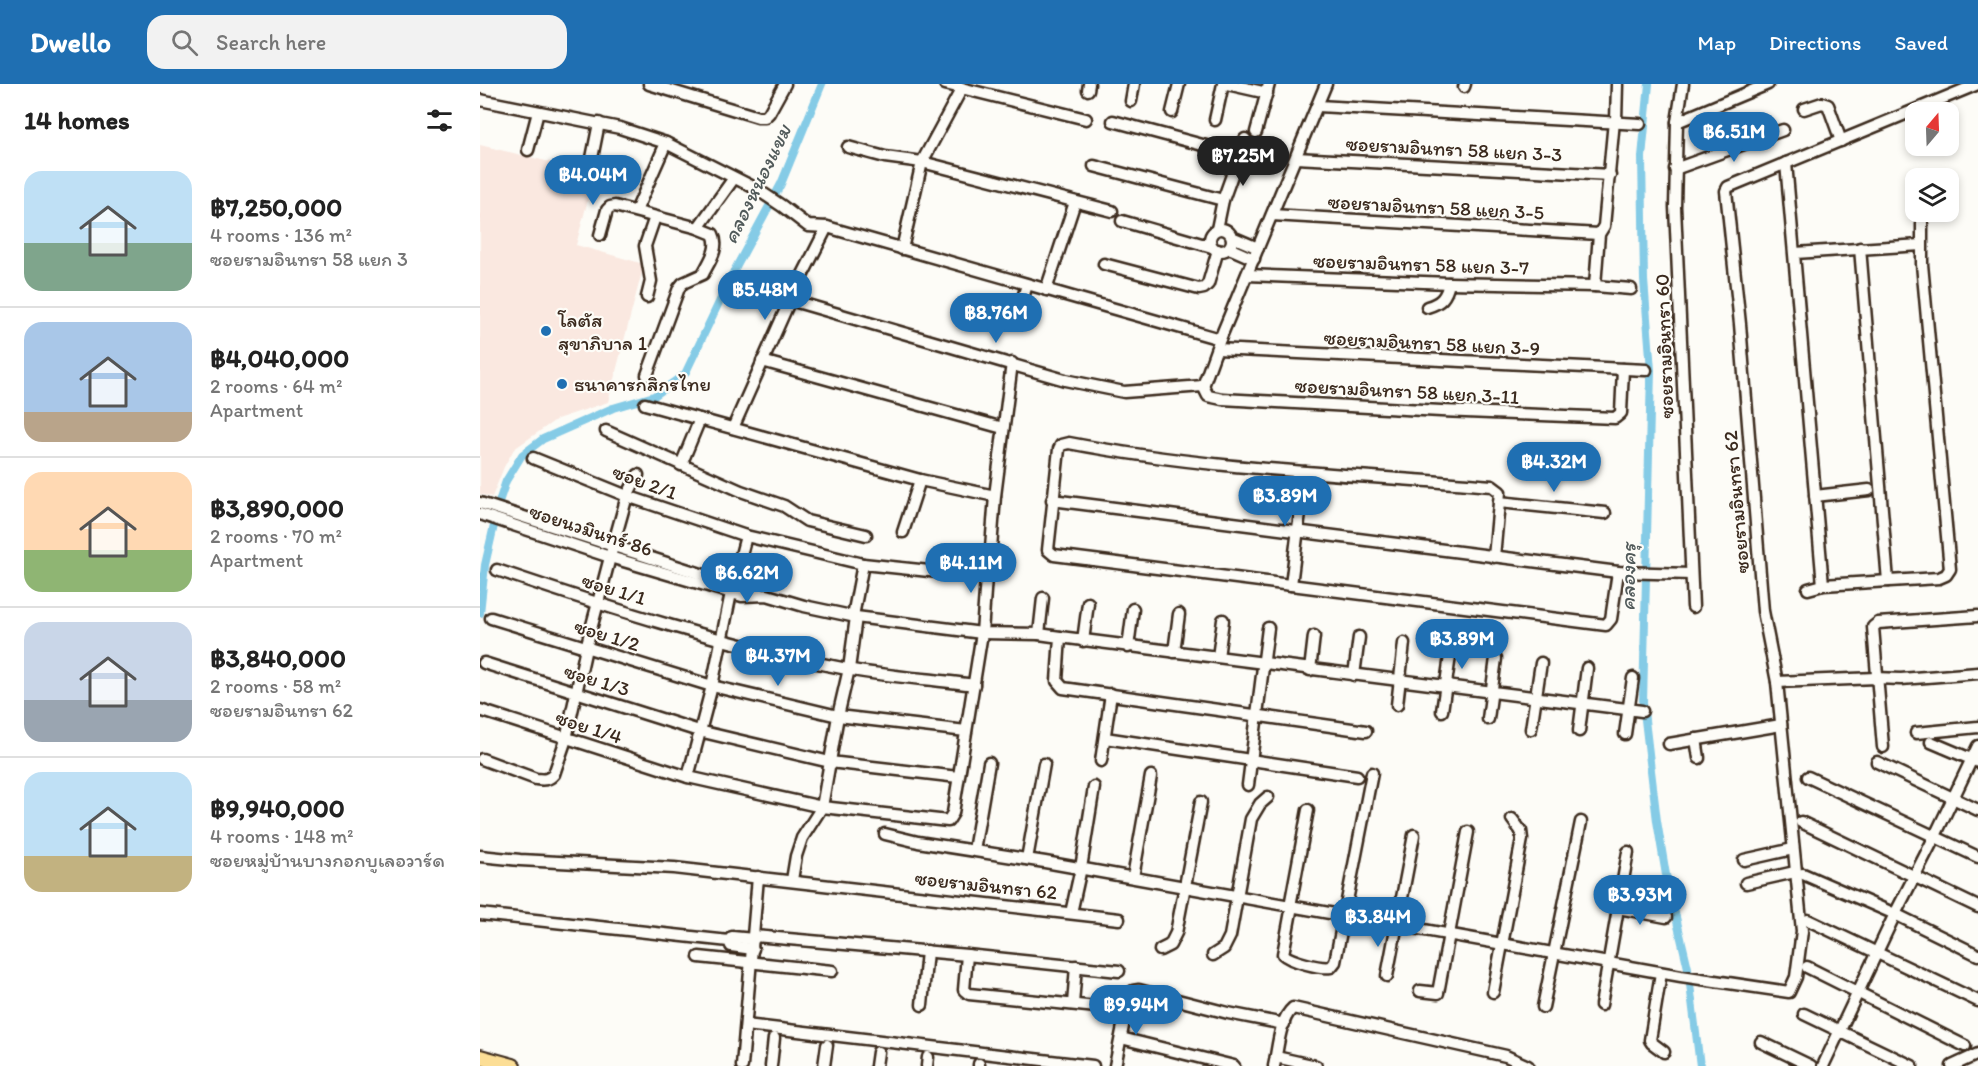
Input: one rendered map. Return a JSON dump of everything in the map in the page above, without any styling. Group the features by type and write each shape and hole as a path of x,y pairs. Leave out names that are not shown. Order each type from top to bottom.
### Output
{"main road":[{"path":"480,1057 513,1066"}],"street":[{"path":"649,84 758,117 765,117 785,84"},
{"path":"945,84 1086,119"},
{"path":"1131,101 1134,84"},
{"path":"1173,112 1179,84"},
{"path":"1215,120 1225,84 1268,89 1256,132"},
{"path":"790,300 1065,380 1117,392 1203,386 1218,344 1326,84"},
{"path":"1595,286 1599,234 1604,226 1610,175 1617,84"},
{"name":"ซอยรามอินทรา 60","path":"1683,84 1677,122 1675,169 1693,607"},
{"path":"1677,122 1768,84"},
{"name":"ซอยรามอินทรา 62","path":"480,856 674,868 1071,913 1081,868 1681,976 1789,992 1796,977 1802,939 1799,873 1793,849 1777,682 1763,611 1740,324 1726,195 1728,186 1978,84"},
{"path":"902,249 922,162 962,88"},
{"name":"ซอยรามอินทรา 58 แยก 3-9","path":"480,100 599,123 666,143 771,199 807,226 827,227 1218,344 1646,370"},
{"path":"1804,109 1822,103 1828,105 1841,141"},
{"path":"1318,106 1640,123"},
{"path":"528,150 538,112"},
{"path":"1113,121 1240,155"},
{"path":"590,168 599,123"},
{"path":"1675,169 1783,130"},
{"path":"1223,246 1210,236 1218,229 1223,200 1245,139"},
{"path":"636,211 666,143"},
{"path":"848,147 885,157 922,162 1112,211"},
{"name":"ซอยรามอินทรา 58 แยก 3-3","path":"1296,158 1610,175"},
{"path":"1786,164 1823,585"},
{"path":"1094,166 1223,200"},
{"path":"698,228 734,178"},
{"path":"1046,291 1075,202"},
{"path":"600,235 609,207 615,206 698,228 713,234 716,240 703,274 683,283 679,288 647,375"},
{"name":"ซอยรามอินทรา 58 แยก 3-5","path":"1272,215 1599,234"},
{"path":"647,297 651,281 645,246 655,216"},
{"path":"1122,222 1256,253"},
{"path":"1808,589 1823,585 1939,578 1946,575 1950,569 1921,245 1922,222"},
{"path":"734,428 790,300 827,227"},
{"path":"1104,264 1199,289 1204,288 1208,284 1223,246 1225,229 1218,229"},
{"path":"1795,253 1921,245"},
{"path":"1860,249 1888,581"},
{"name":"ซอยรามอินทรา 58 แยก 3-7","path":"1247,275 1631,289"},
{"path":"1427,307 1443,299 1449,283"},
{"path":"1017,316 1027,285"},
{"path":"762,361 1003,428"},
{"path":"958,777 982,633 995,496 1012,363"},
{"name":"ซอยรามอินทรา 58 แยก 3-11","path":"1203,386 1205,394 1216,399 1615,418 1621,412 1623,369"},
{"path":"645,404 920,480 995,496"},
{"path":"681,465 700,419"},
{"path":"606,430 741,491 793,510 799,517 866,535"},
{"path":"1494,557 1500,492 1492,486 1167,459 1065,443 1059,449 1048,550 1054,555 1606,625 1611,619 1618,572"},
{"name":"ซอย 2/1","path":"533,458 627,496 746,536 863,564 986,577"},
{"path":"1291,585 1305,472"},
{"path":"482,759 536,779 544,780 551,778 554,774 566,739 611,551 627,496 638,475"},
{"path":"903,532 920,480"},
{"path":"1815,496 1869,490"},
{"path":"1052,500 1618,572 1691,574"},
{"path":"1499,502 1605,513"},
{"name":"ซอยนวมินทร์ 86","path":"492,512 732,589 741,596 767,595 855,617 982,633 1039,634 1642,711"},
{"path":"687,777 712,687 732,589 746,536"},
{"path":"792,880 802,838 822,807 849,669 863,564"},
{"name":"ซอย 1/1","path":"496,570 598,604 721,640 849,669 974,684"},
{"path":"1039,634 1043,598"},
{"path":"1083,641 1088,603"},
{"path":"1128,647 1133,609"},
{"path":"1174,652 1179,614"},
{"path":"1883,747 1872,631 1875,624 1978,616"},
{"name":"ซอย 1/2","path":"491,618 712,687 838,716 966,731"},
{"path":"1218,657 1223,620"},
{"path":"1248,785 1268,628"},
{"path":"1310,670 1314,636"},
{"path":"1060,637 1057,681 1060,686 1066,688 1366,731"},
{"path":"1354,675 1359,637"},
{"path":"1397,705 1404,643"},
{"path":"1442,711 1451,649"},
{"path":"1488,719 1496,658"},
{"name":"ซอย 1/3","path":"484,663 699,730 830,762 958,777"},
{"path":"1531,729 1541,663"},
{"path":"1579,731 1587,668"},
{"path":"1777,682 1900,679 1978,673"},
{"path":"1625,734 1633,678"},
{"path":"1101,761 1111,694"},
{"name":"ซอย 1/4","path":"480,710 687,777 822,807 948,821 953,817 958,777"},
{"path":"1669,744 1780,725"},
{"path":"1916,733 1978,727"},
{"path":"1105,738 1357,776"},
{"path":"1696,739 1699,758"},
{"path":"1931,742 1975,760"},
{"path":"1823,1066 1895,914 1975,760 1978,746"},
{"path":"1877,762 1978,810"},
{"path":"974,850 989,764"},
{"path":"1027,859 1044,764"},
{"path":"1308,810 1282,954 1327,968 1335,962 1372,773"},
{"path":"1133,877 1151,776"},
{"path":"1808,777 1978,857"},
{"path":"885,834 1081,868 1094,787"},
{"path":"1213,955 1227,944 1239,897 1251,819 1268,796"},
{"path":"1160,950 1170,945 1176,933 1201,802"},
{"path":"1492,992 1522,839 1521,831 1512,819"},
{"path":"1543,1007 1581,822"},
{"path":"1801,822 1978,907"},
{"path":"1420,991 1438,993 1468,832"},
{"path":"1387,976 1414,835"},
{"path":"1744,860 1793,849"},
{"path":"1601,1005 1628,852"},
{"path":"1746,883 1799,873 1895,914 1978,955"},
{"path":"742,1066 758,877"},
{"path":"1618,908 1666,917"},
{"path":"1071,913 1119,919"},
{"path":"480,914 729,941 731,946 754,939 927,951 1119,971"},
{"path":"1808,920 1978,1001"},
{"path":"922,1005 927,951"},
{"path":"967,955 964,990 966,992 1116,1009"},
{"path":"699,957 832,971"},
{"path":"1072,1004 1076,966"},
{"path":"1807,967 1965,1046"},
{"path":"1661,972 1650,1040 1664,1052"},
{"path":"1116,1066 1129,996 1136,990 1284,1024"},
{"path":"1317,1066 1275,1061 1284,1024 1290,1010 1298,1008 1506,1056 1528,1066"},
{"path":"1804,1014 1912,1066"},
{"path":"746,1024 1093,1066"},
{"path":"771,1066 774,1038"},
{"path":"1121,1038 1234,1066"},
{"path":"1761,1042 1811,1066"},
{"path":"824,1066 827,1045"},
{"path":"876,1066 878,1052"},
{"path":"1952,1066 1978,1054"}],"shaded area":[{"path":"480,145 595,173 576,245 644,264 608,402 557,419 514,449 492,497 480,494"}],"waterway":[{"name":"คลองหนองแขม","path":"480,613 485,565 500,499 506,481 522,455 543,439 613,408 654,396 685,374 733,273 781,184 822,84"},
{"name":"คลองครุ","path":"1649,84 1642,157 1644,280 1651,370 1643,703 1657,821 1666,875 1688,968 1700,1066"}],"place":[{"name":"โลตัส สุขาภิบาล 1","path":"546,331"},
{"name":"ธนาคารกสิกรไทย","path":"562,384"}]}
